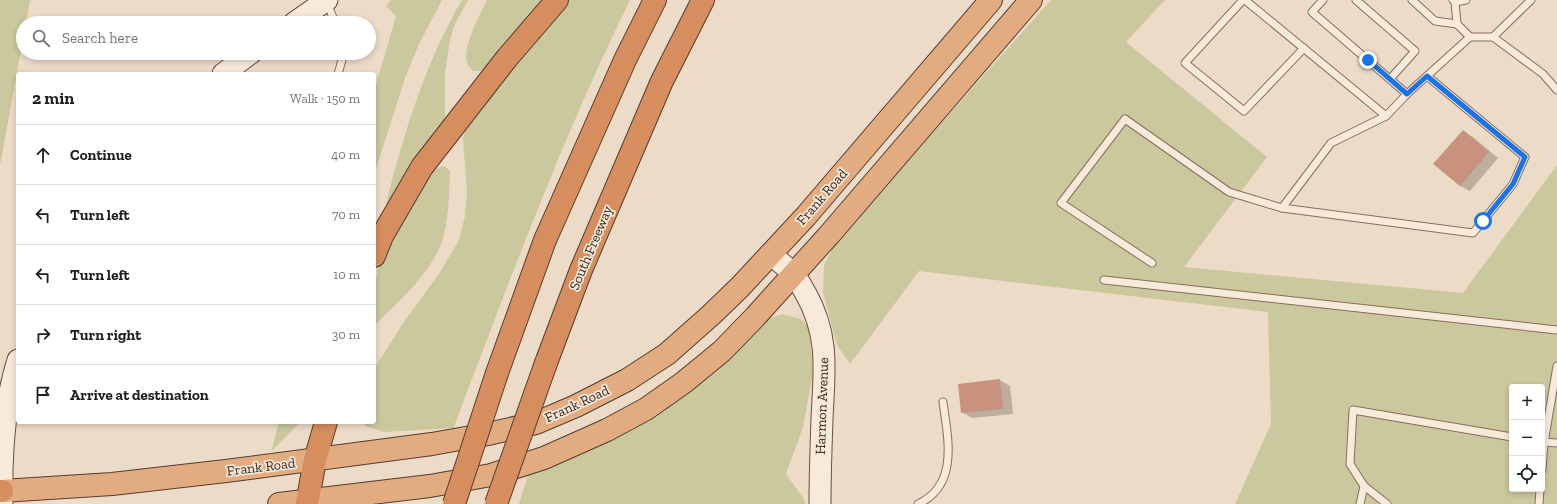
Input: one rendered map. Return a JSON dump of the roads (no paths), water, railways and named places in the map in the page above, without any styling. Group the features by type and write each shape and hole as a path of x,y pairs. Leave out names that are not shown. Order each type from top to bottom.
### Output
{"highway":[{"path":"376,251 382,236 422,167 507,58 557,0"},
{"path":"454,504 497,373 545,240 625,60 655,0"},
{"name":"South Freeway","path":"496,504 581,270 662,81 703,0"},
{"path":"662,81 716,0"},
{"name":"Frank Road","path":"1,495 112,484 315,460 432,444 488,434 536,423 576,406 627,380 667,354 716,310 806,216 991,0"},
{"path":"280,504 307,502 430,486 491,475 544,458 607,430 646,409 694,374 722,351 829,235 1031,0"},
{"path":"307,502 315,460 325,424"}],"main road":[{"path":"304,16 326,0"},
{"path":"226,72 242,60"},
{"name":"Harmon Avenue","path":"770,254 793,274 812,305 819,322 825,364 820,470 820,504"},
{"path":"1,495 2,451 16,366"}],"lane":[{"path":"326,0 332,16"},
{"path":"1304,48 1244,111 1185,63 1244,0 1304,48 1386,116"},
{"path":"1323,0 1312,12 1407,94"},
{"path":"1356,0 1415,51 1390,79"},
{"path":"1412,0 1435,21 1457,24 1470,37"},
{"path":"1457,24 1454,1 1466,0"},
{"path":"1493,37 1530,0"},
{"path":"1282,208 1331,143 1386,116 1407,94 1470,37 1493,37 1543,74 1557,90"},
{"path":"339,72 342,60"},
{"path":"1152,262 1061,203 1125,119 1228,192 1282,208 1473,233 1513,184 1525,157 1427,76"},
{"path":"1104,280 1557,330"},
{"path":"1545,431 1557,366"},
{"path":"918,504 928,499 940,488 946,470 949,442 943,402"},
{"path":"1387,504 1364,486 1350,464 1353,410 1509,436"},
{"path":"1545,442 1557,443"},
{"path":"1360,504 1364,486"},
{"path":"1539,504 1540,492"}]}
